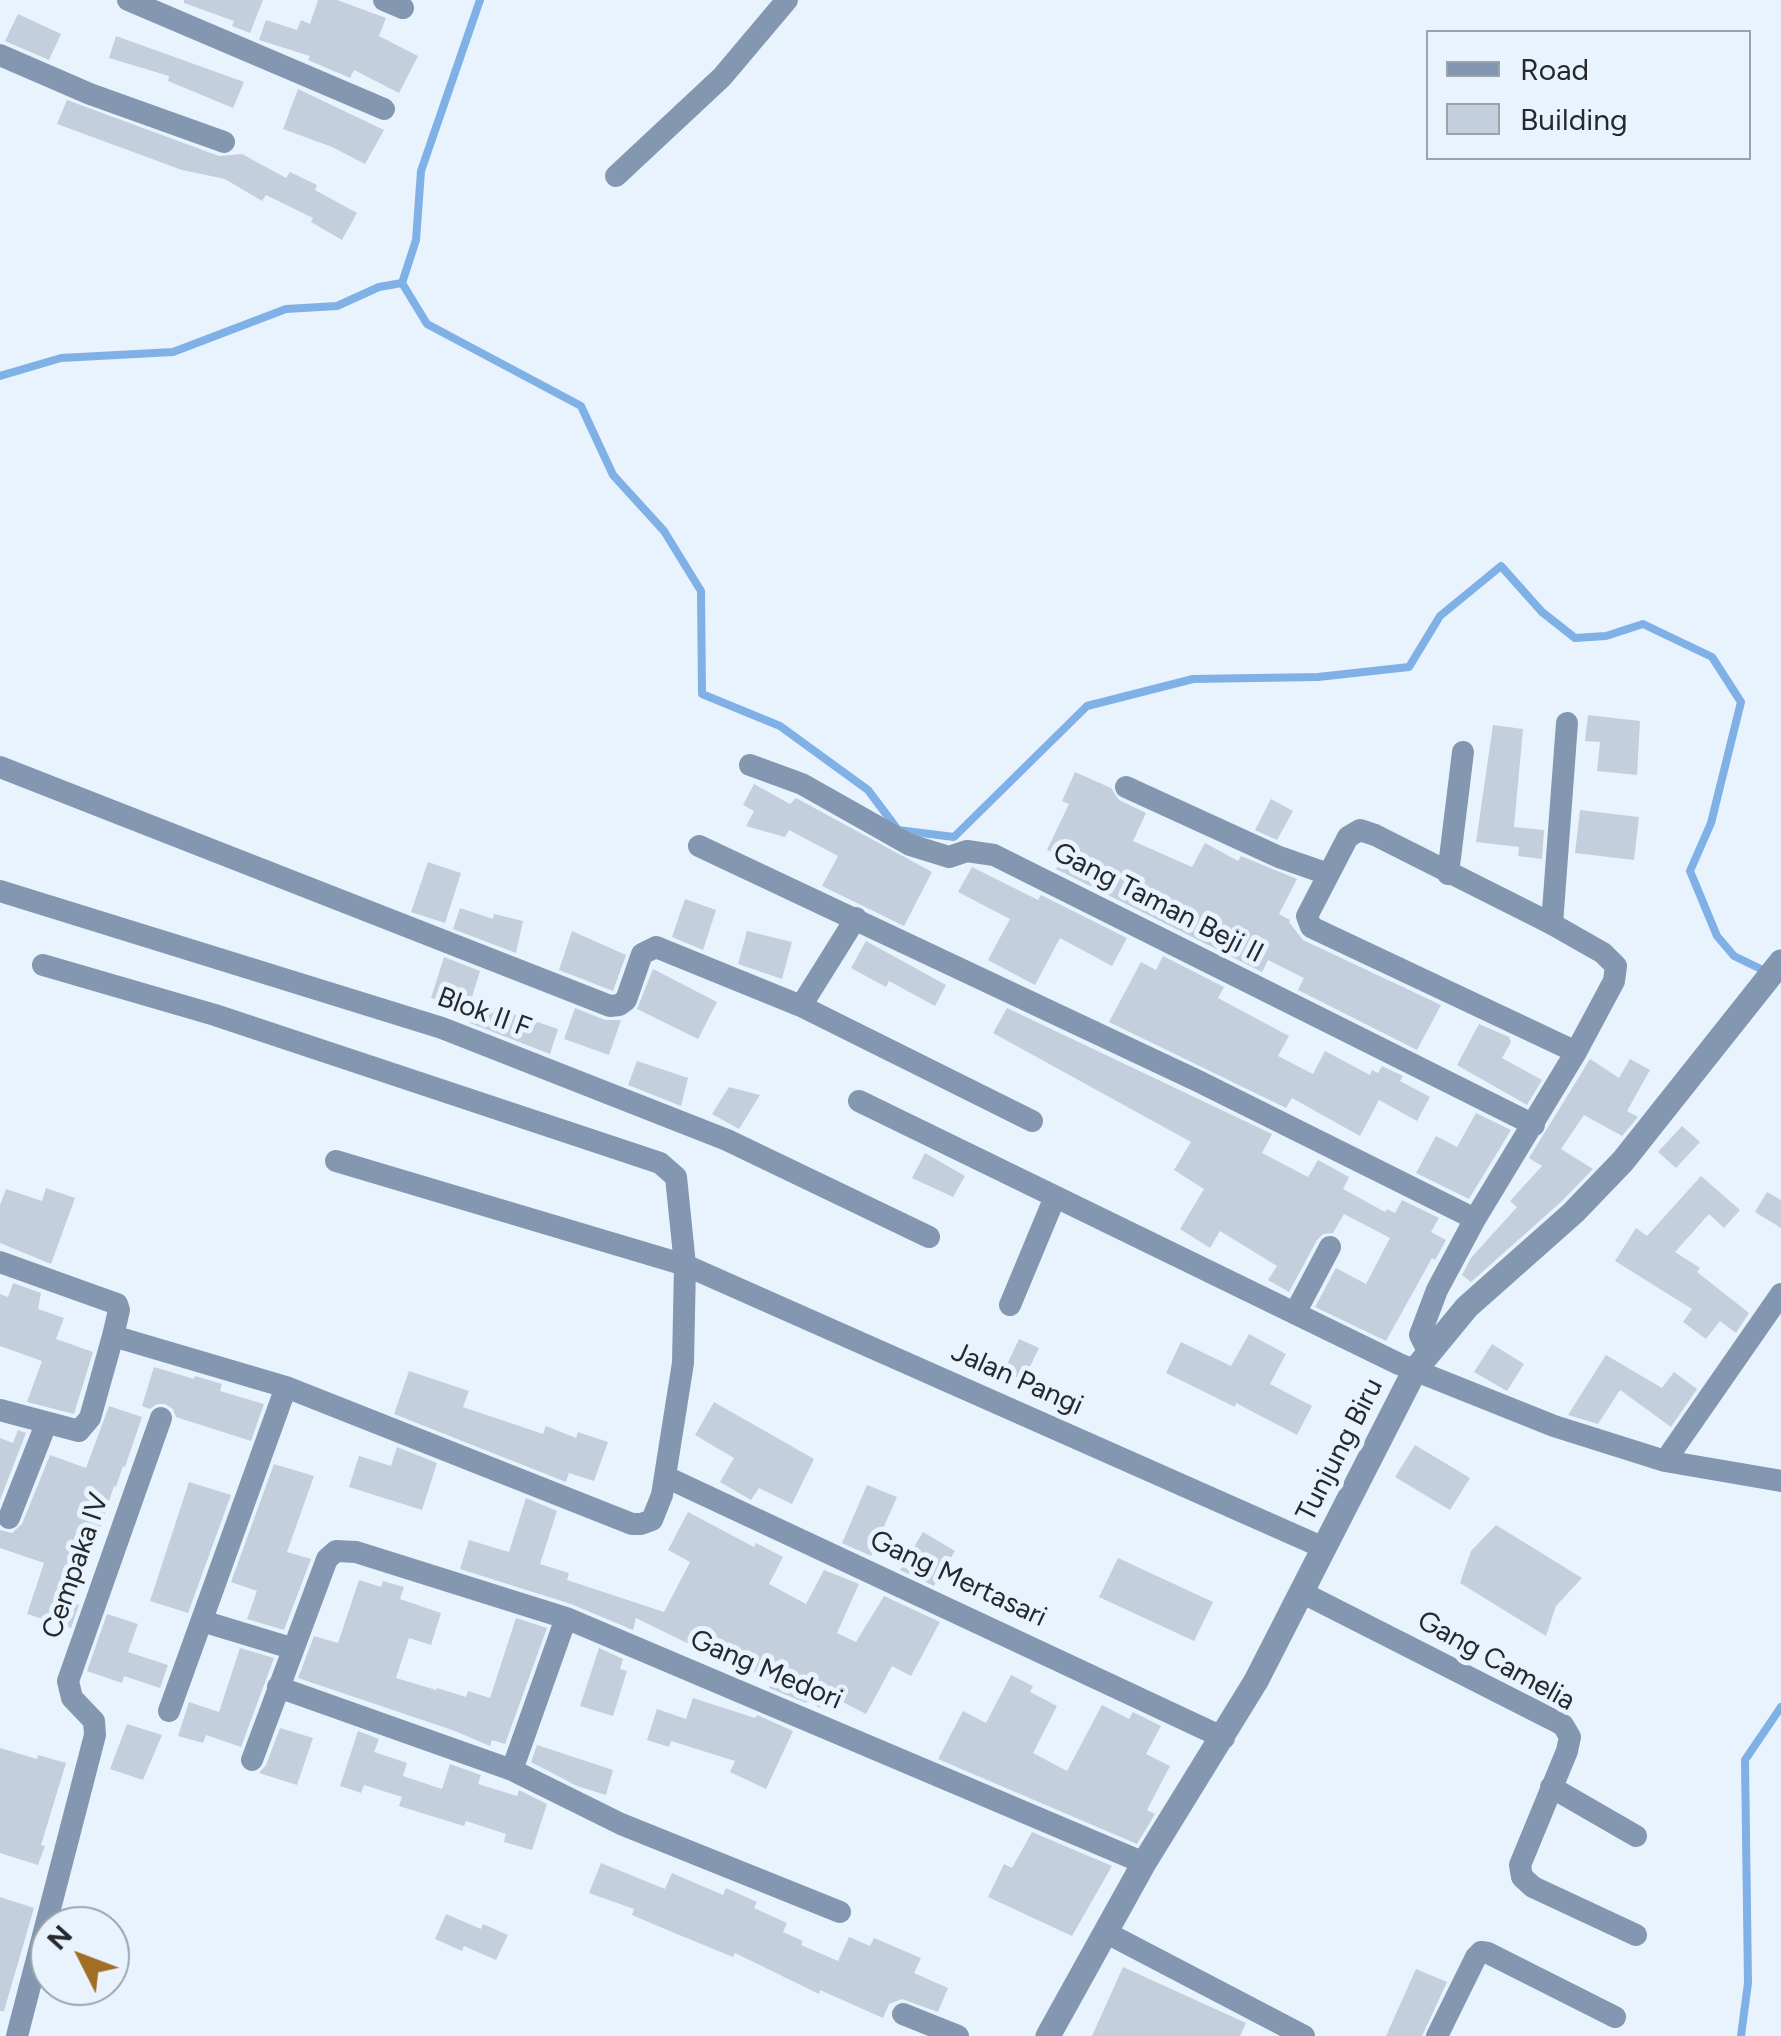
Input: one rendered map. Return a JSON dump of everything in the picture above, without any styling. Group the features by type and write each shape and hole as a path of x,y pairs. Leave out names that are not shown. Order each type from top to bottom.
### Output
{"street":[{"path":"128,0 384,109"},
{"path":"616,176 722,77 787,0"},
{"path":"0,55 90,94 224,142"},
{"path":"1552,924 1567,723"},
{"path":"1448,874 1463,752"},
{"name":"Gang Taman Beji II","path":"750,765 802,784 910,845 949,857 968,850 994,855 1534,1125"},
{"path":"0,767 610,1006 626,1000 642,954 656,946 800,1006 1032,1121"},
{"path":"1126,787 1280,857 1328,874"},
{"path":"1422,1362 1422,1321 1475,1219 1576,1052 1614,981 1616,966 1604,953 1552,924 1360,830 1348,837 1307,916 1311,927 1576,1052"},
{"path":"698,846 1198,1081 1475,1219"},
{"name":"Blok II F","path":"0,890 442,1028 728,1140 929,1238"},
{"path":"800,1006 856,918"},
{"name":"Tunjung Biru","path":"1056,2034 1105,1932 1224,1738 1303,1593 1422,1362 1467,1307 1573,1213 1623,1161 1781,962"},
{"path":"43,965 215,1015 660,1163 676,1178 685,1266 683,1364 666,1478 652,1520 641,1524 632,1524 286,1387 113,1336"},
{"path":"859,1101 1295,1314 1422,1362 1554,1426 1665,1461 1781,1480"},
{"name":"Jalan Pangi","path":"336,1162 685,1266 1324,1548"},
{"path":"1010,1305 1055,1196"},
{"path":"1295,1314 1330,1247"},
{"path":"0,1262 116,1304 119,1310 87,1426 72,1431 0,1410"},
{"path":"1665,1461 1781,1294"},
{"path":"168,1711 286,1387"},
{"name":"Cempaka IV","path":"11,2002 96,1727 69,1693 68,1682 161,1418"},
{"path":"9,1518 46,1424"},
{"name":"Gang Mertasari","path":"666,1478 1224,1738"},
{"name":"Gang Medori","path":"292,1648 327,1559 336,1551 356,1552 566,1618 1144,1863"},
{"name":"Gang Camelia","path":"1303,1593 1563,1725 1570,1737 1520,1866 1522,1877 1533,1886 1636,1935"},
{"path":"512,1770 566,1618"},
{"path":"202,1622 292,1648 252,1760"},
{"path":"278,1687 512,1770 621,1824 840,1912"},
{"path":"1550,1787 1636,1836"},
{"path":"1105,1932 1304,2036"},
{"path":"1443,2034 1481,1952 1488,1952 1615,2017"},
{"path":"11,2002 16,2036"},
{"path":"903,2014 958,2036"}],"building":[{"path":"184,0 263,0 250,33 232,26 234,21"},
{"path":"318,0 337,0 386,18 379,36 418,56 399,93 354,70 350,78 308,60 310,56 259,40 266,20 297,30 301,20 310,24"},
{"path":"18,14 61,34 49,60 5,41"},
{"path":"116,36 244,82 233,108 168,81 169,76 109,58"},
{"path":"298,89 384,130 365,164 283,129"},
{"path":"67,100 219,156 242,154 286,178 290,172 317,185 315,190 357,213 342,240 311,222 313,218 266,195 262,201 225,179 182,170 57,124"},
{"path":"1588,715 1640,721 1637,775 1597,771 1600,742 1585,741"},
{"path":"1493,725 1523,729 1514,827 1544,830 1542,859 1518,856 1519,847 1476,842"},
{"path":"1075,772 1111,788 1119,800 1146,813 1133,841 1192,867 1205,843 1238,861 1241,856 1297,879 1279,914 1290,920 1303,940 1441,1005 1417,1050 1298,990 1304,978 1268,960 1262,972 1056,869 1062,857 1047,850 1069,804 1062,801"},
{"path":"754,784 790,804 796,798 932,872 904,926 822,886 838,856 789,830 785,837 746,826 754,811 743,805"},
{"path":"1271,799 1293,811 1277,840 1255,830"},
{"path":"1580,810 1639,817 1634,860 1575,853"},
{"path":"428,862 461,873 445,923 411,912"},
{"path":"972,867 1038,900 1041,895 1127,938 1112,966 1060,938 1035,985 988,960 1010,919 958,892"},
{"path":"685,899 716,910 703,950 672,937"},
{"path":"460,908 493,919 494,914 523,921 516,953 453,929"},
{"path":"572,931 626,955 613,991 559,970"},
{"path":"747,931 792,942 782,979 738,964"},
{"path":"866,941 946,985 935,1006 889,981 886,987 851,968"},
{"path":"1163,956 1224,987 1218,998 1289,1036 1278,1056 1313,1074 1325,1051 1370,1075 1372,1070 1378,1073 1382,1066 1403,1076 1400,1081 1430,1097 1417,1121 1379,1100 1360,1136 1292,1098 1286,1108 1109,1022 1141,962 1156,970"},
{"path":"444,957 480,971 468,1010 431,998"},
{"path":"653,969 717,1002 698,1039 637,1009"},
{"path":"478,1002 558,1029 550,1054 470,1023"},
{"path":"575,1008 605,1020 621,1020 609,1055 564,1039"},
{"path":"1007,1008 1272,1134 1262,1153 1308,1177 1318,1160 1349,1177 1343,1189 1385,1212 1387,1209 1395,1213 1402,1200 1439,1218 1431,1232 1446,1240 1386,1341 1315,1307 1336,1268 1366,1284 1390,1238 1344,1214 1333,1233 1323,1234 1317,1240 1289,1292 1268,1280 1277,1266 1220,1231 1210,1248 1180,1229 1204,1189 1174,1170 1191,1142 993,1033"},
{"path":"1479,1024 1509,1037 1511,1042 1502,1058 1542,1080 1527,1105 1457,1065"},
{"path":"1590,1059 1619,1078 1630,1059 1650,1070 1627,1111 1638,1117 1622,1136 1584,1115 1561,1149 1593,1169 1471,1282 1462,1275 1471,1258 1517,1207 1510,1201 1542,1166 1529,1158"},
{"path":"637,1061 688,1078 681,1106 628,1085"},
{"path":"729,1087 760,1095 739,1129 712,1114"},
{"path":"1476,1113 1511,1130 1469,1199 1416,1173 1436,1136 1457,1147"},
{"path":"1682,1126 1700,1142 1676,1168 1658,1152"},
{"path":"925,1153 965,1176 953,1197 912,1178"},
{"path":"1701,1176 1740,1210 1724,1228 1709,1214 1675,1252 1700,1268 1697,1272 1749,1313 1736,1333 1720,1321 1706,1339 1683,1322 1692,1309 1615,1261 1636,1228 1647,1236"},
{"path":"46,1188 75,1198 51,1264 0,1243 0,1205 6,1189 42,1201"},
{"path":"1767,1192 1781,1200 1781,1228 1755,1212"},
{"path":"13,1283 41,1293 38,1309 64,1318 56,1339 93,1352 74,1414 27,1402 42,1361 0,1346 0,1294 8,1297"},
{"path":"1249,1334 1286,1354 1270,1384 1312,1406 1297,1435 1166,1373 1181,1342 1231,1366"},
{"path":"1019,1339 1039,1348 1023,1381 1004,1371"},
{"path":"1492,1344 1524,1364 1507,1391 1474,1372"},
{"path":"1606,1355 1662,1388 1674,1372 1697,1389 1671,1427 1620,1390 1598,1424 1568,1415"},
{"path":"154,1367 222,1384 220,1391 264,1404 251,1441 176,1417 165,1404 150,1409 142,1406"},
{"path":"409,1371 469,1391 463,1407 543,1434 546,1426 576,1438 578,1432 608,1442 594,1481 569,1473 566,1482 394,1414"},
{"path":"714,1402 814,1459 792,1504 759,1488 751,1500 720,1482 734,1458 695,1435"},
{"path":"109,1406 142,1417 125,1467 114,1486 75,1604 79,1605 71,1628 27,1614 44,1563 0,1548 0,1530 12,1533 22,1524 50,1455 86,1468"},
{"path":"18,1430 26,1433 0,1500 0,1438 13,1443"},
{"path":"1415,1445 1470,1478 1450,1510 1395,1477"},
{"path":"397,1447 437,1463 422,1510 349,1487 359,1456 391,1466"},
{"path":"274,1464 314,1476 287,1552 311,1559 284,1630 247,1619 257,1591 231,1582"},
{"path":"189,1482 231,1495 188,1613 150,1601"},
{"path":"867,1485 897,1497 871,1556 842,1543"},
{"path":"526,1498 557,1511 540,1564 569,1573 567,1580 664,1612 690,1562 668,1550 688,1512 754,1547 756,1543 783,1557 769,1584 806,1604 824,1570 859,1584 837,1633 856,1642 884,1596 940,1622 911,1676 892,1666 866,1714 827,1694 820,1708 769,1688 772,1682 706,1646 703,1651 636,1618 633,1630 571,1604 460,1569 469,1540 509,1552"},
{"path":"1496,1525 1582,1578 1556,1606 1546,1636 1460,1583 1471,1551"},
{"path":"923,1532 955,1551 934,1586 900,1570"},
{"path":"1118,1558 1213,1602 1194,1641 1099,1597"},
{"path":"359,1580 381,1587 383,1581 404,1587 400,1599 441,1613 431,1645 409,1638 396,1678 436,1690 466,1697 468,1691 490,1698 516,1618 547,1628 505,1744 492,1740 490,1746 298,1678 314,1636 338,1643"},
{"path":"107,1614 138,1624 128,1652 168,1665 160,1688 124,1676 122,1683 87,1671"},
{"path":"240,1648 274,1658 241,1747 206,1735 203,1743 178,1736 189,1702 219,1712"},
{"path":"599,1648 623,1659 620,1669 627,1671 613,1716 580,1706"},
{"path":"1011,1675 1033,1686 1030,1692 1057,1706 1033,1753 1067,1771 1102,1705 1129,1719 1133,1712 1161,1726 1146,1754 1170,1766 1147,1810 1155,1814 1137,1844 938,1759 963,1711 986,1723"},
{"path":"693,1698 755,1718 757,1715 793,1731 766,1789 730,1772 735,1761 671,1741 669,1747 647,1740 657,1709 686,1719"},
{"path":"127,1724 162,1735 143,1780 110,1769"},
{"path":"280,1728 313,1738 297,1785 259,1773"},
{"path":"358,1731 379,1739 374,1752 407,1763 403,1776 442,1789 450,1764 481,1775 478,1784 517,1796 519,1790 547,1804 532,1850 504,1842 506,1834 399,1806 402,1797 364,1785 361,1793 340,1786"},
{"path":"537,1745 613,1770 606,1795 577,1786 531,1762"},
{"path":"0,1748 66,1763 38,1865 0,1853"},
{"path":"1032,1832 1112,1866 1072,1936 988,1897 1004,1864 1012,1868"},
{"path":"601,1863 665,1889 672,1873 723,1895 726,1888 757,1902 754,1908 787,1923 783,1932 803,1941 801,1945 838,1961 849,1937 870,1946 874,1938 921,1958 914,1973 948,1988 938,2012 902,1999 889,2004 883,2018 820,1990 819,1994 735,1953 733,1957 632,1915 634,1909 589,1893"},
{"path":"0,1897 30,1907 30,1922 4,2011 0,2011"},
{"path":"446,1914 508,1935 496,1960 435,1939"},
{"path":"1123,1967 1246,2023 1240,2036 1092,2036"},
{"path":"1416,1969 1447,1982 1422,2036 1386,2036"}],"waterway":[{"path":"480,0 421,171 416,240 402,283 427,324 581,406 613,475 664,531 701,591 702,694 780,726 868,790 898,830 954,837 1087,706 1193,679 1318,677 1409,667 1440,616 1501,566 1542,612 1575,638 1606,636 1643,624 1712,657 1741,702 1711,823 1690,871 1717,936 1734,956 1767,972"},
{"path":"0,376 61,358 173,352 286,309 337,306 379,287 402,283"},
{"path":"1741,2036 1748,1983 1745,1760 1781,1707"}]}
